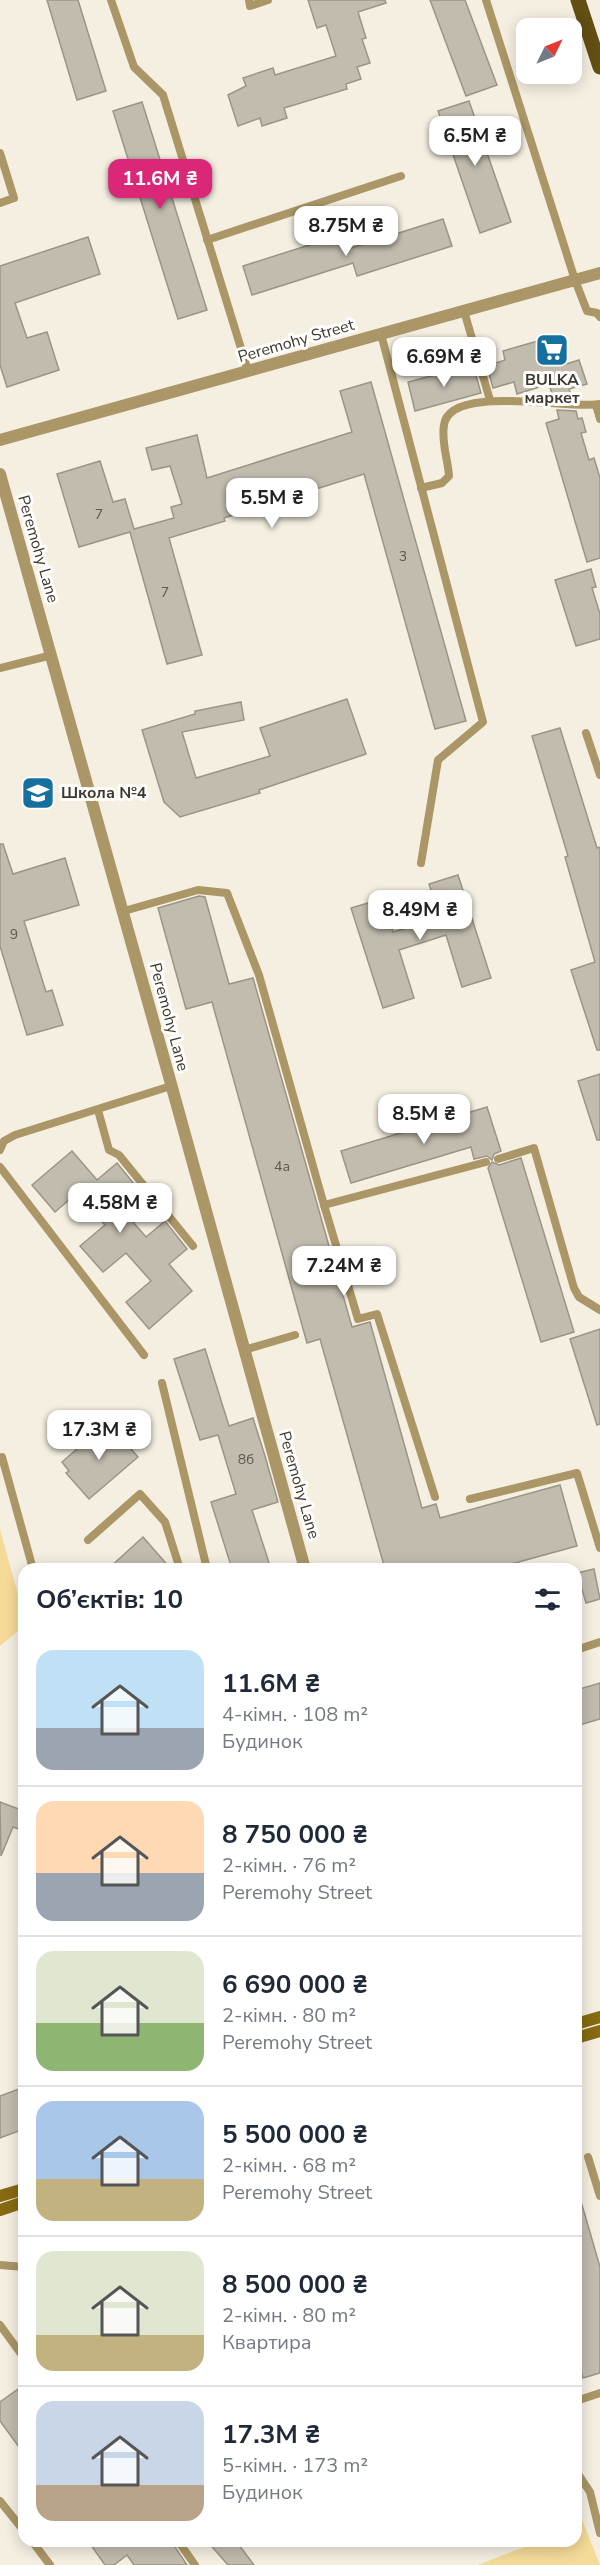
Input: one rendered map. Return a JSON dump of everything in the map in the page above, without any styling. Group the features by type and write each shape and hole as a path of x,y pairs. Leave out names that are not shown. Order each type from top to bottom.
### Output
{"main road":[{"path":"578,0 600,66"},
{"path":"582,2022 600,2017"},
{"path":"582,2036 600,2031"},
{"path":"0,2196 18,2191"},
{"path":"0,2210 18,2204"}],"street":[{"name":"Peremohy Street","path":"0,440 600,273"},
{"name":"Peremohy Lane","path":"0,474 124,910 303,1563"}],"lane":[{"path":"111,0 134,68 163,95 248,371"},
{"path":"249,0 250,6 268,0"},
{"path":"486,0 586,311 597,313 600,317"},
{"path":"0,153 14,198 0,203"},
{"path":"207,240 401,176"},
{"path":"464,311 490,400"},
{"path":"381,334 483,722 438,760 421,863"},
{"path":"421,488 442,483 449,476 443,424 449,414 471,405 490,400 598,405 600,419"},
{"path":"0,668 52,655"},
{"path":"585,733 600,775"},
{"path":"124,910 198,890 227,893 259,975 358,1319 377,1314 435,1497"},
{"path":"0,1150 4,1141 15,1135 171,1086"},
{"path":"98,1110 109,1150 119,1155 193,1246"},
{"path":"498,1159 534,1148 574,1288 579,1297 600,1310"},
{"path":"324,1205 486,1162"},
{"path":"0,1167 144,1355"},
{"path":"244,1350 295,1335"},
{"path":"162,1383 206,1563"},
{"path":"2,1457 31,1563"},
{"path":"470,1499 577,1473 600,1548"},
{"path":"88,1540 140,1494 165,1522 178,1563"},
{"path":"582,1648 600,1642"},
{"path":"588,2157 600,2196"},
{"path":"0,2265 18,2266"},
{"path":"0,2325 18,2350"},
{"path":"582,2399 600,2393"},
{"path":"582,2480 590,2492 600,2533"},
{"path":"0,2501 18,2524"},
{"path":"36,2547 50,2565"},
{"path":"182,2547 195,2565"}],"shaded area":[{"path":"0,1529 18,1595 18,1631 0,1646"},
{"path":"582,2519 600,2565 478,2565 524,2547 582,2547"}],"building":[{"path":"47,0 78,0 106,91 77,100"},
{"path":"308,0 385,0 386,3 358,12 366,38 362,39 370,63 357,67 361,79 346,84 347,89 284,108 287,118 262,126 260,118 238,126 228,95 246,86 243,78 273,68 275,75 336,56 326,25 317,28"},
{"path":"430,0 465,0 497,85 466,96"},
{"path":"469,101 511,222 480,233 438,111"},
{"path":"142,102 207,310 178,319 113,111"},
{"path":"443,219 452,246 357,276 353,263 252,295 243,266 344,234 348,249"},
{"path":"88,237 100,274 15,303 27,338 47,332 59,370 7,387 0,365 0,266"},
{"path":"538,341 541,349 557,344 563,365 579,360 587,384 569,389 572,398 553,397 549,384 517,394 514,382 493,388 487,366 505,360 503,351"},
{"path":"473,365 481,393 415,411 408,382"},
{"path":"371,382 466,721 435,729 364,474 224,518 225,521 169,538 202,655 167,664 130,532 79,547 57,474 100,461 113,502 125,499 134,529 174,518 171,507 182,504 170,466 152,470 146,448 197,435 207,478 352,432 340,391"},
{"path":"557,410 576,411 578,419 582,418 586,432 581,433 589,460 594,458 600,478 600,558 587,562 546,423 559,419"},
{"path":"591,569 596,587 592,588 600,614 600,639 576,646 555,580"},
{"path":"347,699 366,754 259,790 260,793 180,817 164,802 142,730 195,714 195,711 241,702 244,720 182,732 196,778 270,756 260,728"},
{"path":"560,728 597,848 600,847 600,1050 597,1050 571,970 595,962 565,857 568,856 532,736"},
{"path":"0,844 3,844 13,874 65,858 79,905 24,921 46,992 52,990 63,1025 27,1035 0,946"},
{"path":"458,875 491,978 462,987 446,935 399,950 414,998 383,1008 351,908 382,899 393,932 440,918 429,884"},
{"path":"199,896 205,897 229,984 253,978 352,1327 370,1322 422,1508 436,1504 440,1518 560,1485 577,1546 515,1563 383,1563 320,1339 307,1343 212,1002 186,1009 158,908"},
{"path":"600,1074 600,1140 597,1140 578,1081"},
{"path":"487,1107 501,1151 494,1154 492,1160 487,1156 474,1159 471,1147 351,1183 341,1151"},
{"path":"72,1151 97,1180 117,1163 139,1190 120,1207 146,1237 165,1221 187,1249 169,1264 192,1291 149,1329 126,1302 151,1281 126,1253 103,1272 80,1246 105,1225 77,1193 55,1212 32,1185"},
{"path":"521,1158 574,1332 541,1342 488,1168 492,1162 499,1165"},
{"path":"600,1329 600,1424 597,1425 570,1339"},
{"path":"205,1349 229,1426 253,1418 278,1502 252,1510 269,1563 230,1563 211,1502 236,1494 218,1435 200,1440 174,1359"},
{"path":"102,1427 106,1432 112,1427 138,1457 89,1499 66,1473 69,1471 62,1462"},
{"path":"143,1537 166,1563 115,1563"},
{"path":"594,1569 600,1599 586,1603 582,1590 582,1572"},
{"path":"600,1683 600,1719 582,1724 582,1688"},
{"path":"0,1802 18,1809 18,1829 13,1827 1,1856"},
{"path":"18,2089 18,2131 0,2138 0,2096"},
{"path":"582,2205 600,2267 600,2373 583,2378"},
{"path":"18,2389 18,2446 0,2421 0,2402"},
{"path":"92,2547 175,2547 187,2565 134,2565 127,2555 114,2565 105,2565"},
{"path":"212,2547 240,2547 254,2565 228,2565"}],"place":[{"name":"BULKA маркет","path":"552,350"},
{"name":"Школа №4","path":"38,793"}]}
